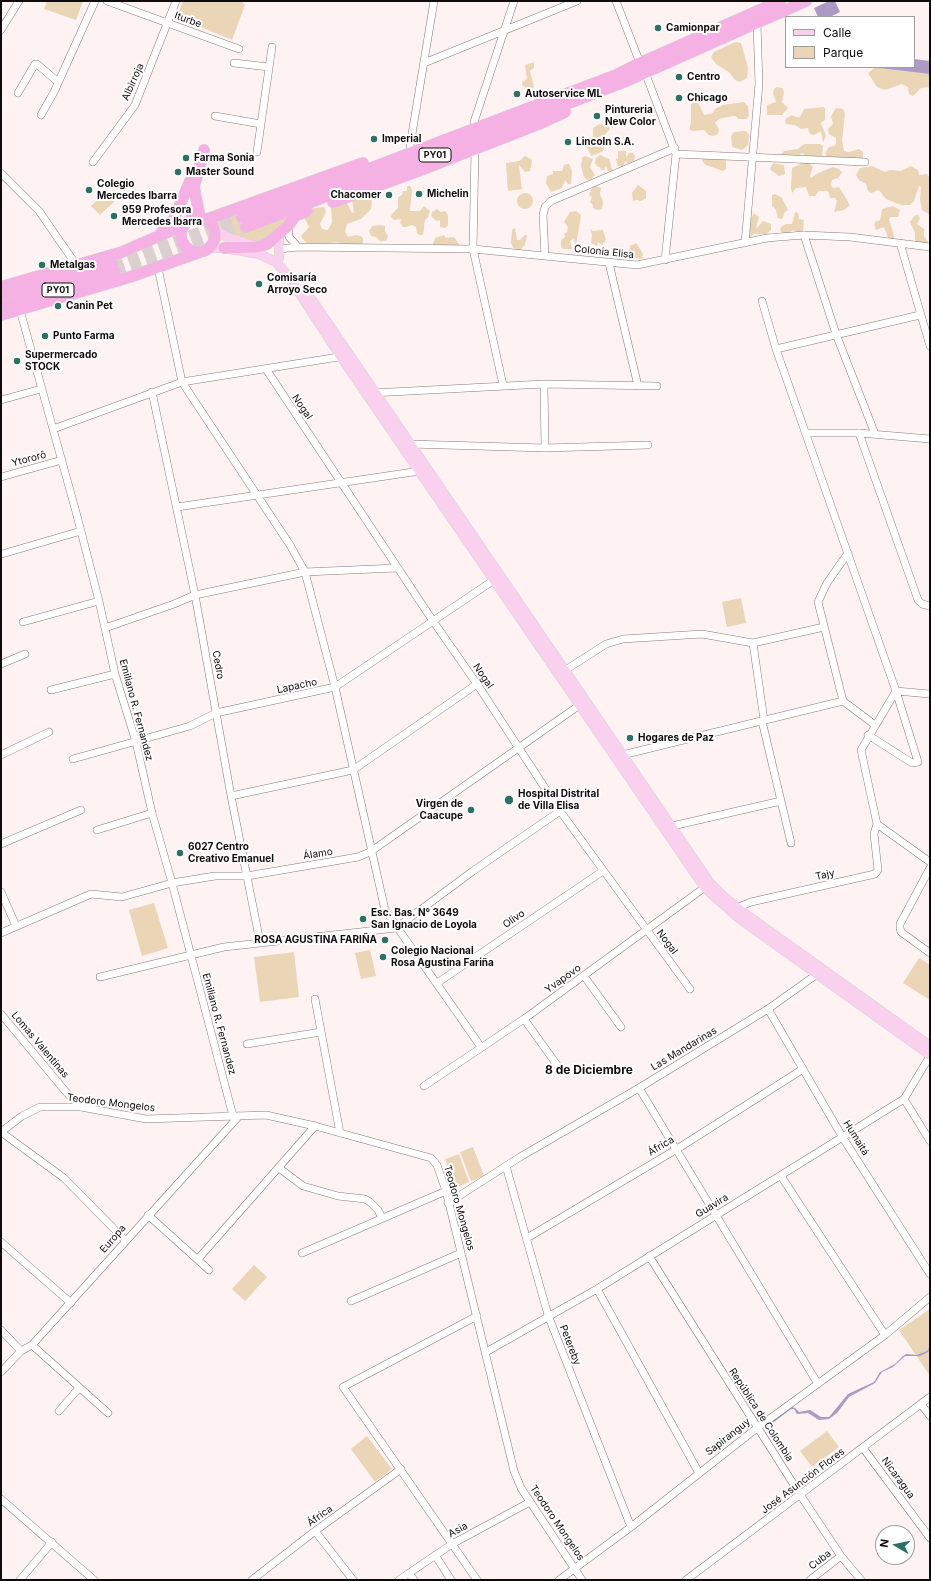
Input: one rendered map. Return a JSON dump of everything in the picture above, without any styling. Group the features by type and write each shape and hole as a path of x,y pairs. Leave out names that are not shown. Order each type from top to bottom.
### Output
{"highway":[{"name":"PY01","path":"244,222 620,79 780,1"},
{"name":"PY01","path":"642,67 757,23 806,1"},
{"path":"1,287 77,266 155,239 186,224 220,215 601,77 620,79"},
{"path":"224,248 257,247 267,244 288,226 297,214 540,124 620,79"},
{"path":"1,315 158,268 205,250 214,240 214,230 202,219 194,187 204,150"},
{"path":"155,239 174,220 190,181 185,203 186,224 181,236 185,246 189,250 205,250"},
{"path":"196,196 207,211 220,215"},
{"name":"PY01","path":"1,295 113,268 1,306"}],"main road":[{"path":"214,230 226,237 279,253"},
{"path":"279,234 279,253 351,356 371,393 617,756 708,885 733,909 820,972 930,1056"},
{"path":"205,250 224,248 259,254 276,262 297,288 341,357 410,444 412,454 420,471 564,671 582,704"},
{"path":"820,972 930,1046"}],"street":[{"path":"1,30 19,1"},
{"path":"41,115 58,82 95,1"},
{"name":"Iturbe","path":"107,1 239,49"},
{"name":"Albirroja","path":"94,162 135,105 169,23 176,1"},
{"path":"410,146 434,1"},
{"path":"474,122 514,1"},
{"path":"424,64 577,1"},
{"path":"616,1 676,151 664,260"},
{"path":"745,243 759,84 757,23"},
{"path":"257,152 272,47"},
{"path":"234,63 269,67"},
{"path":"18,93 35,64 37,64 58,82"},
{"path":"215,116 261,124"},
{"path":"475,149 473,249 503,385"},
{"path":"545,256 543,215 545,207 551,201 676,151 753,158 865,162"},
{"path":"1,173 39,211 77,266"},
{"path":"288,226 289,237 298,247"},
{"path":"804,235 836,334 875,434"},
{"name":"Colonia Elisa","path":"279,253 298,247 473,249 637,265 768,238 804,235 850,237 930,247"},
{"path":"900,243 920,316 930,346"},
{"path":"609,263 638,386"},
{"path":"158,268 182,382 290,545 304,572 335,687 370,852 385,910 396,928 437,983 481,1047"},
{"path":"762,301 776,349 807,433 896,691 918,762 912,763 868,735"},
{"name":"Emiliano R. Fernandez","path":"20,310 81,531 99,600 115,674 136,742 152,813 236,1116"},
{"path":"776,349 836,334 920,316"},
{"path":"53,429 182,382 351,356"},
{"name":"Nogal","path":"266,369 397,568 477,684 560,811 646,931 690,989"},
{"path":"544,384 545,448"},
{"path":"371,393 503,385 544,384 657,386"},
{"path":"1,400 41,389"},
{"name":"Cedro","path":"152,392 195,594 231,796 260,942"},
{"path":"807,433 859,433 930,439"},
{"path":"859,433 918,600 922,604 930,606"},
{"path":"410,444 545,448 648,445"},
{"name":"Ytororô","path":"1,477 62,460"},
{"path":"177,507 255,494 420,471"},
{"path":"2,554 81,531"},
{"path":"848,553 820,596 818,602 843,701 875,725"},
{"path":"105,628 174,604 195,594 304,572 397,568"},
{"name":"Lapacho","path":"73,760 190,726 216,713 335,687 496,578"},
{"path":"23,622 99,600"},
{"path":"564,671 606,644 623,639 702,634 753,643 824,627"},
{"path":"753,643 763,721 791,843"},
{"path":"1,664 25,654"},
{"path":"51,690 115,674"},
{"path":"231,796 353,770 477,684"},
{"path":"896,691 930,694"},
{"path":"896,691 868,735 861,750 876,824 930,862"},
{"path":"617,756 843,701"},
{"name":"Álamo","path":"1,933 91,894 122,897 172,883 215,876 247,876 358,857 370,852 582,704"},
{"path":"1,755 49,732"},
{"path":"667,827 781,801"},
{"path":"1,844 81,810"},
{"path":"100,977 224,947 396,928 473,871 560,811"},
{"path":"97,830 152,813"},
{"name":"Tajy","path":"733,909 875,874 878,870 874,834 876,824"},
{"path":"930,868 900,924 900,928 901,932 930,953"},
{"name":"Olivo","path":"437,983 603,871"},
{"name":"Yvapovo","path":"424,1086 524,1019 708,885"},
{"path":"1,892 16,926"},
{"name":"Las Mandarinas","path":"448,1203 506,1166 639,1088 768,1009 820,972"},
{"path":"584,976 621,1027"},
{"path":"315,999 340,1133"},
{"name":"Humaitá","path":"768,1009 843,1138 930,1274"},
{"name":"Lomas Valentinas","path":"1,1014 66,1092 81,1107"},
{"path":"524,1019 560,1069"},
{"path":"247,1044 321,1032"},
{"name":"Guavira","path":"486,1352 548,1315 597,1289 904,1099 930,1056"},
{"name":"África","path":"527,1238 676,1149 803,1069"},
{"path":"639,1088 818,1384"},
{"path":"904,1099 930,1141"},
{"name":"Teodoro Mongelos","path":"2,1129 22,1116 40,1107 81,1107 146,1119 266,1115 315,1126 431,1158 437,1165 446,1191 514,1471 521,1488 582,1580"},
{"name":"Europa","path":"1,1372 21,1351 32,1345 71,1303 236,1116"},
{"path":"198,1259 315,1126"},
{"path":"2,1129 64,1178 125,1240"},
{"name":"Petereby","path":"506,1166 548,1315 630,1528"},
{"path":"279,1168 303,1186 338,1196 365,1199 378,1210 382,1218"},
{"path":"781,1176 885,1335"},
{"path":"302,1253 446,1191"},
{"path":"148,1215 210,1270"},
{"path":"1,1242 71,1303"},
{"path":"351,1301 461,1253"},
{"name":"República de Colombia","path":"649,1256 756,1428 842,1556 862,1580"},
{"path":"597,1289 699,1473"},
{"name":"Sapiranguy","path":"559,1580 630,1528 756,1428 885,1335 930,1297"},
{"path":"477,1316 342,1387 401,1469 477,1580"},
{"path":"1,1330 21,1351"},
{"path":"32,1345 108,1413"},
{"path":"59,1411 79,1388"},
{"name":"José Asunción Flores","path":"686,1580 801,1496 930,1397"},
{"path":"921,1404 930,1416"},
{"name":"Nicaragua","path":"863,1448 930,1538"},
{"name":"África","path":"252,1580 315,1531 401,1469"},
{"path":"1,1499 94,1580"},
{"name":"Asia","path":"399,1580 452,1544 530,1502"},
{"path":"315,1531 352,1580"},
{"path":"20,1580 52,1542"},
{"path":"435,1555 451,1580"},
{"name":"Cuba","path":"810,1580 842,1556"},
{"path":"409,1573 414,1580"}],"green space":[{"path":"47,1 83,1 76,20 44,9"},
{"path":"183,1 241,1 245,5 232,40 177,17"},
{"path":"735,42 741,43 748,67 747,78 740,82 735,80 730,73 716,64 711,57 714,52"},
{"path":"534,62 534,68 530,71 534,87 526,88 522,85 522,82 527,79 525,65"},
{"path":"874,68 930,72 930,87 921,88 913,96 909,94 908,87 902,84 885,90 877,87 868,73"},
{"path":"777,87 782,88 784,92 782,102 788,108 782,115 767,115 767,105 776,102 773,93 774,89"},
{"path":"694,101 699,104 704,115 713,113 715,109 723,105 744,102 748,106 749,116 746,119 738,119 736,116 732,116 719,119 715,123 719,129 718,134 713,136 709,135 704,130 692,131 689,129 691,123 691,104"},
{"path":"825,108 825,120 821,123 826,136 823,142 821,131 814,135 810,134 808,128 801,129 795,125 786,124 785,120 787,118 792,115 800,117 804,109"},
{"path":"836,108 843,109 845,114 842,140 844,151 849,152 859,149 863,152 863,161 841,160 838,157 835,160 828,159 825,153 829,147 834,146 836,143 836,138 829,134 828,129 833,124 831,116"},
{"path":"599,124 608,125 610,129 601,139 604,149 602,152 591,156 584,140 588,137 593,137 593,128"},
{"path":"746,131 749,135 748,145 742,150 732,147 731,136 734,132"},
{"path":"804,144 820,144 823,146 822,156 820,158 809,158 802,153 795,158 783,157 781,155 784,151 798,149"},
{"path":"618,151 626,151 626,157 629,153 633,153 635,156 634,161 628,163 625,162 623,166 618,166 616,159 618,158"},
{"path":"600,155 609,159 613,172 608,171 606,166 604,170 601,170 600,167 598,167 595,163 596,158"},
{"path":"525,156 531,159 532,162 530,171 525,172 519,165 522,189 508,191 506,163 519,161"},
{"path":"585,156 593,159 590,167 595,175 591,179 587,180 584,177 581,166 582,158"},
{"path":"704,157 726,159 726,169 723,171 706,165 702,161"},
{"path":"773,163 784,165 785,174 779,176 772,171 770,169"},
{"path":"802,163 809,163 813,167 810,175 811,178 816,174 833,167 839,169 842,172 838,178 832,180 831,185 833,188 839,187 850,205 844,210 834,212 837,201 835,198 830,198 828,191 819,191 815,196 809,196 806,187 796,188 792,193 792,168"},
{"path":"569,164 572,171 571,184 568,184 565,180 562,188 551,192 546,183 547,176 553,174 553,171 562,171 564,165"},
{"path":"872,166 885,172 890,170 901,171 911,166 918,170 919,175 927,174 930,179 930,215 922,210 920,199 921,187 919,186 914,201 910,205 901,205 886,199 879,190 871,193 868,191 866,184 859,180 856,175 860,168"},
{"path":"638,185 646,191 646,198 641,201 633,201 632,193"},
{"path":"407,186 410,186 412,190 410,211 420,211 424,206 430,211 425,220 423,235 419,235 417,233 416,227 412,225 403,227 400,223 401,219 394,220 391,217 398,208 398,197 402,195 403,191 407,191"},
{"path":"596,186 601,188 600,194 603,202 602,209 597,210 593,208 593,205 590,202 592,197 589,195 592,188"},
{"path":"106,192 115,201 100,215 91,206"},
{"path":"522,193 528,193 533,198 531,207 528,209 522,209 517,204 517,198"},
{"path":"775,194 782,198 788,210 784,213 783,218 781,219 778,218 776,210 772,206 772,195"},
{"path":"366,195 372,201 371,209 361,219 347,224 345,232 348,237 356,235 361,236 363,238 363,243 356,247 343,245 338,242 308,245 302,238 301,236 309,227 304,217 307,209 324,207 326,212 320,224 322,229 328,230 332,222 331,208 336,199 346,201 352,213 354,212 352,201"},
{"path":"893,206 900,210 898,217 890,217 889,219 894,236 893,241 889,240 884,227 876,230 874,224 880,220 882,209"},
{"path":"437,209 440,212 445,211 448,215 448,226 445,228 440,227 440,220 436,221 431,216 432,212"},
{"path":"576,211 581,215 576,246 574,239 570,241 572,249 563,249 561,247 561,240 565,237 564,234 567,232 568,227 564,222 570,212"},
{"path":"795,212 798,213 799,219 804,220 803,231 799,233 793,230 787,234 782,233 780,230 781,227 786,224 792,224"},
{"path":"754,213 759,217 756,228 763,221 771,224 771,230 767,234 754,234 749,238 749,222"},
{"path":"240,214 247,231 291,215 262,245 238,238 223,230 216,222"},
{"path":"915,215 918,215 920,219 917,224 924,229 924,236 928,242 927,244 915,243 915,233 910,222"},
{"path":"372,226 385,226 385,231 388,236 386,241 380,241 376,237 371,236 369,231"},
{"path":"515,228 517,240 520,240 527,235 525,245 520,250 513,248 511,243 512,230"},
{"path":"590,229 593,231 603,230 606,240 602,245 598,242 597,246 591,243 592,235"},
{"path":"444,235 446,238 454,237 460,246 451,245 435,247 433,244 435,238"},
{"path":"636,243 643,254 642,259 629,257 630,246"},
{"path":"741,598 746,623 727,627 722,602"},
{"path":"154,903 168,948 142,956 129,910"},
{"path":"370,950 376,976 361,979 355,953"},
{"path":"294,952 299,997 260,1002 254,957"},
{"path":"919,958 930,965 930,1000 903,983"},
{"path":"473,1147 484,1176 471,1181 460,1152"},
{"path":"459,1154 469,1182 455,1188 445,1159"},
{"path":"254,1265 267,1277 245,1301 232,1289"},
{"path":"930,1309 930,1376 899,1330"},
{"path":"827,1431 839,1447 812,1467 800,1451"},
{"path":"367,1436 392,1469 375,1482 351,1449"}],"shaded area":[{"path":"829,1 835,1 840,12 832,16 818,16 814,8"},
{"path":"915,59 930,61 930,74 880,68 915,68"},
{"path":"930,1347 928,1352 920,1356 905,1356 893,1367 882,1372 875,1383 849,1397 837,1413 829,1419 819,1420 808,1413 797,1414 794,1409 791,1409 765,1429 777,1417 792,1407 799,1412 810,1410 821,1417 829,1417 848,1394 874,1382 880,1372 895,1364 906,1354 917,1355 927,1351"}],"tunnel":[{"path":"112,264 242,217"},
{"path":"115,272 246,227"}],"place":[{"name":"Camionpar","path":"658,28"},
{"name":"Centro","path":"679,77"},
{"name":"Autoservice ML","path":"517,94"},
{"name":"Chicago","path":"679,98"},
{"name":"Pintureria New Color","path":"597,116"},
{"name":"Imperial","path":"374,139"},
{"name":"Lincoln S.A.","path":"568,142"},
{"name":"Farma Sonia","path":"186,158"},
{"name":"Master Sound","path":"178,172"},
{"name":"Colegio Mercedes Ibarra","path":"89,190"},
{"name":"Michelin","path":"419,194"},
{"name":"Chacomer","path":"389,195"},
{"name":"959 Profesora Mercedes Ibarra","path":"114,216"},
{"name":"Metalgas","path":"42,265"},
{"name":"Comisaría Arroyo Seco","path":"259,284"},
{"name":"Canin Pet","path":"58,306"},
{"name":"Punto Farma","path":"45,336"},
{"name":"Supermercado STOCK","path":"17,361"},
{"name":"Hogares de Paz","path":"630,738"},
{"name":"Hospital Distrital de Villa Elisa","path":"509,800"},
{"name":"Virgen de Caacupe","path":"471,810"},
{"name":"6027 Centro Creativo Emanuel","path":"180,853"},
{"name":"Esc. Bas. N° 3649 San Ignacio de Loyola","path":"363,919"},
{"name":"ROSA AGUSTINA FARIÑA","path":"385,940"},
{"name":"Colegio Nacional Rosa Agustina Fariña","path":"383,957"}],"district":[{"name":"8 de Diciembre","path":"589,1070"}]}
